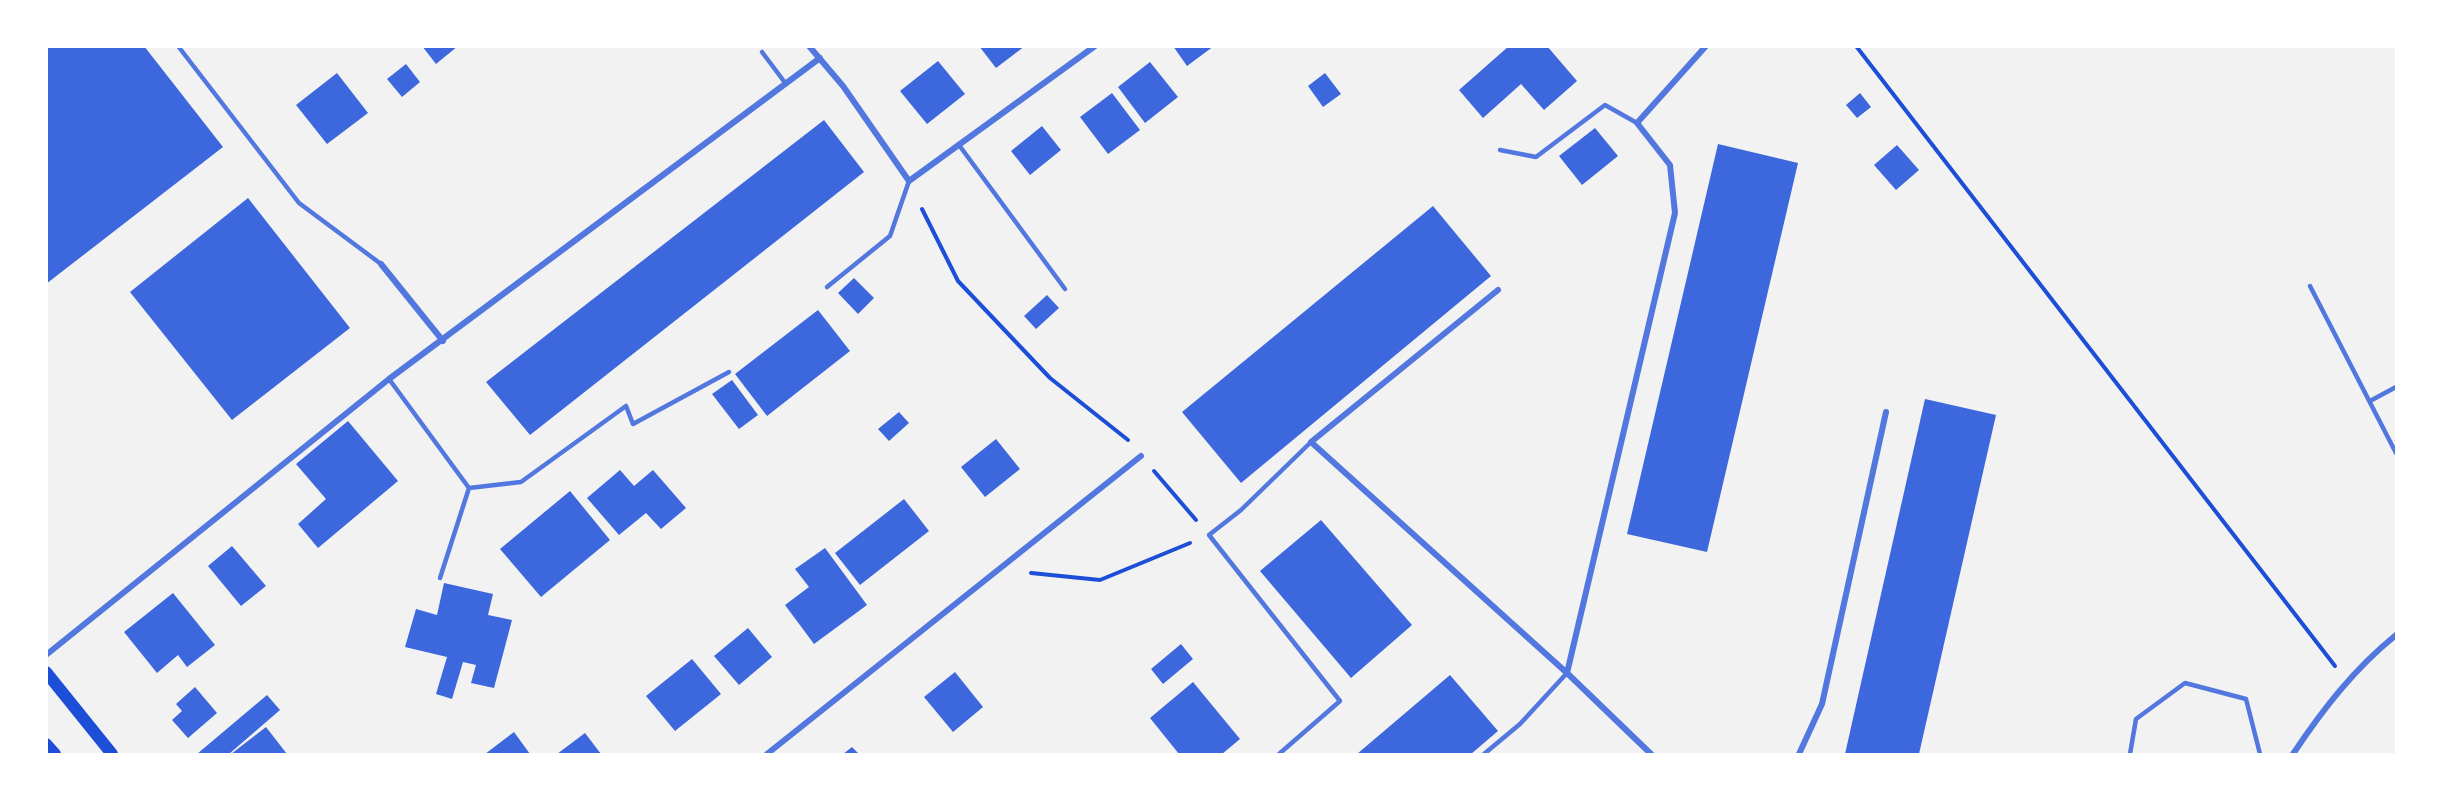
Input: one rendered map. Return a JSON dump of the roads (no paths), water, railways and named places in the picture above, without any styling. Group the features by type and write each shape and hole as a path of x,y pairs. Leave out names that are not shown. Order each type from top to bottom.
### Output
{"main road":[{"path":"46,672 112,754"},
{"path":"46,744 55,754"}],"street":[{"path":"809,46 843,86 909,181 1095,46"},
{"path":"1567,673 1675,213 1670,165 1637,123 1706,46"},
{"path":"46,655 390,379 820,58"},
{"path":"381,264 443,341"},
{"path":"1498,290 1311,442 1567,673 1652,754"},
{"path":"1799,754 1822,704 1886,412"},
{"path":"767,754 1141,456"},
{"path":"2293,754 2321,712 2346,681 2397,634"}],"lane":[{"path":"178,46 298,202 381,264"},
{"path":"762,52 786,84"},
{"path":"1500,150 1536,157 1605,105 1637,123"},
{"path":"959,145 1065,289"},
{"path":"827,287 890,236 909,181"},
{"path":"2310,286 2397,453"},
{"path":"469,488 520,482 626,406 633,424 729,372"},
{"path":"390,379 469,488"},
{"path":"2370,401 2397,387"},
{"path":"1279,754 1340,701 1209,535 1241,510 1311,442"},
{"path":"440,578 469,488"},
{"path":"1484,754 1520,724 1567,673"},
{"path":"2130,754 2136,719 2185,683 2247,699 2260,754"}]}
